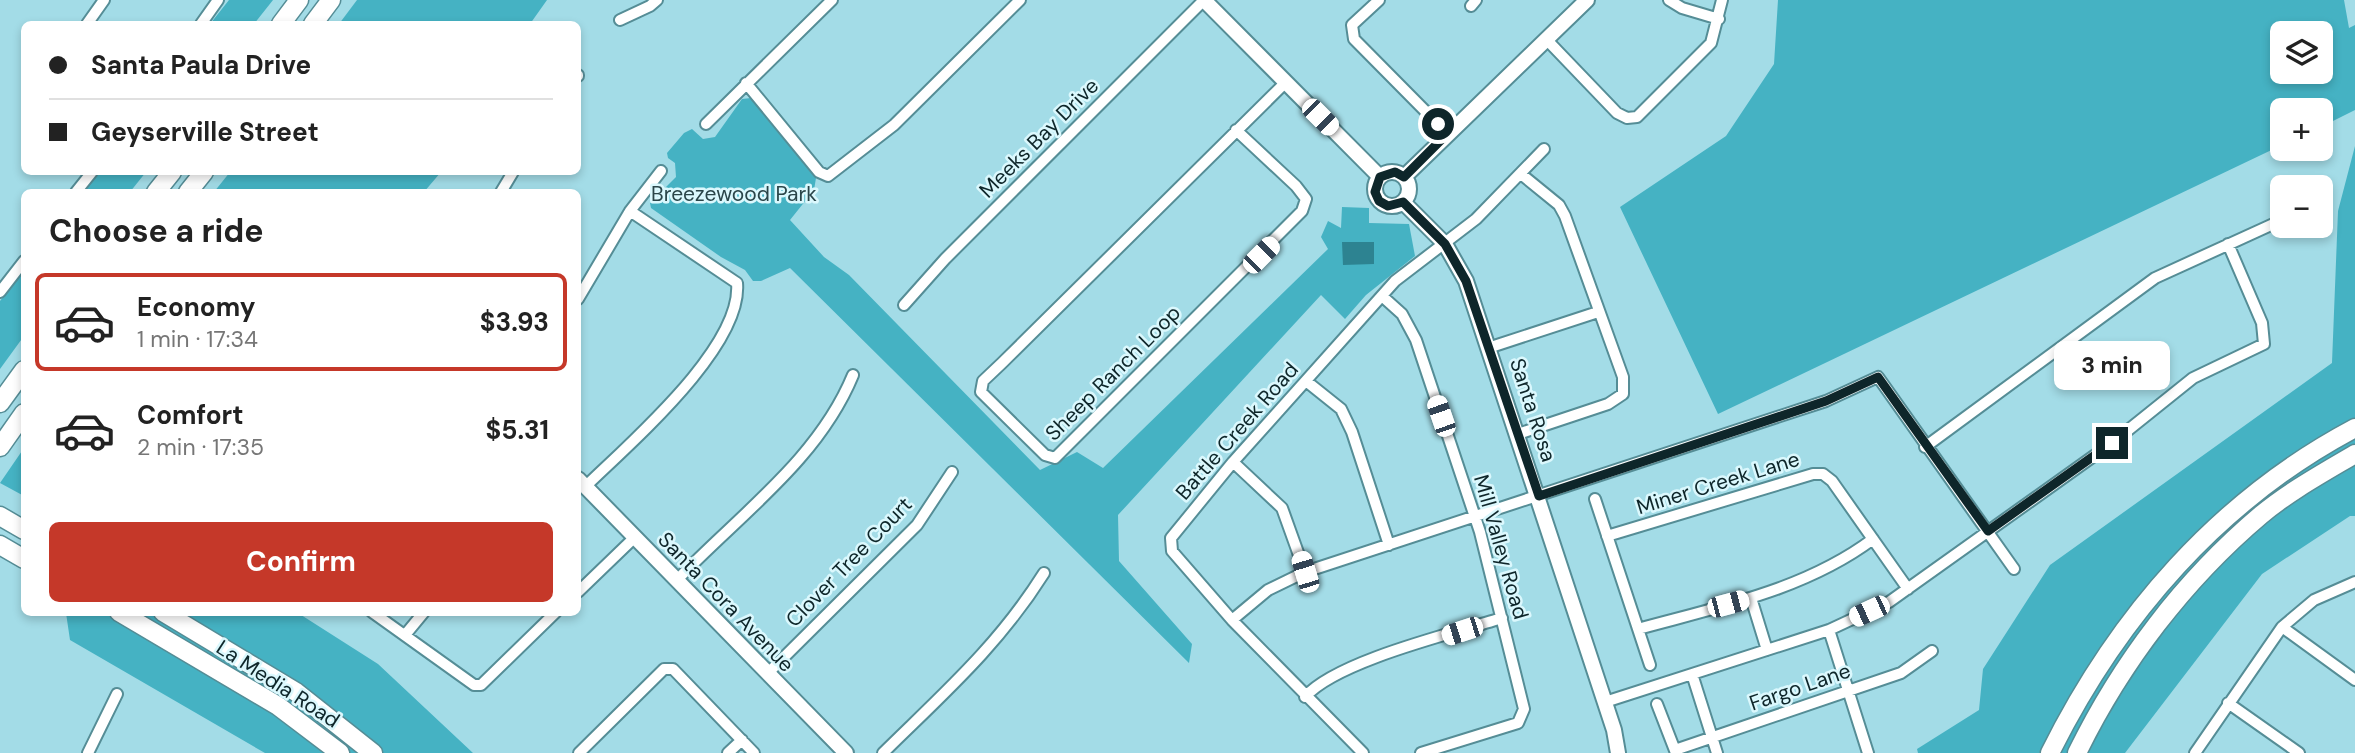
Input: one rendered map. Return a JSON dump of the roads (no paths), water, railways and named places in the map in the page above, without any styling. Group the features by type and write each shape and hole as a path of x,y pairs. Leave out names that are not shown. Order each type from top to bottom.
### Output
{"main road":[{"path":"283,21 299,0"},
{"path":"315,21 331,0"},
{"path":"158,189 170,175"},
{"path":"190,189 202,175"},
{"path":"0,403 21,374"},
{"path":"0,447 21,417"},
{"path":"2050,753 2067,718 2128,621 2186,555 2247,499 2291,466 2355,428"},
{"path":"2077,753 2126,667 2169,607 2262,514 2355,454"},
{"path":"0,516 21,528"},
{"path":"0,545 21,557"},
{"name":"La Media Road","path":"126,616 278,706 340,753"},
{"name":"La Media Road","path":"170,616 296,692 373,753"}],"street":[{"path":"89,21 104,0"},
{"path":"203,21 218,0"},
{"path":"620,20 657,0"},
{"path":"706,124 832,0"},
{"path":"746,83 819,172 828,176 894,125 1020,0"},
{"path":"1204,0 1380,177"},
{"name":"Meeks Bay Drive","path":"904,305 945,259 1204,0"},
{"path":"1379,0 1352,25 1354,39 1447,134"},
{"path":"1404,177 1587,0"},
{"path":"1669,0 1682,8 1719,19"},
{"path":"1547,40 1616,113 1627,118 1637,117 1698,59 1711,43 1722,0"},
{"name":"Sheep Ranch Loop","path":"1236,130 1296,186 1306,200 1302,211 1055,457 1045,455 981,392 983,380 1236,130 1286,82"},
{"name":"Battle Creek Road","path":"1363,753 1232,620 1185,568 1172,551 1169,542 1233,462 1382,296 1412,267 1476,219 1544,149"},
{"path":"581,294 630,211 661,171"},
{"path":"1395,172 1404,177 1409,187 1403,202 1394,206 1379,201 1375,192 1380,177 1395,172"},
{"path":"1518,434 1608,404 1623,394 1623,377 1565,216 1559,205 1521,174"},
{"path":"78,189 90,175"},
{"name":"Santa Rosa","path":"1403,202 1445,244 1466,281 1539,496 1614,730 1618,753"},
{"path":"581,483 682,393 706,360 739,301 737,283 630,211"},
{"path":"1925,447 2155,278 2270,225"},
{"path":"1605,702 1829,630 1889,602 2112,443 2193,378 2264,344 2262,323 2228,244"},
{"path":"0,292 21,265"},
{"name":"Mill Valley Road","path":"1382,296 1402,314 1416,340 1475,516 1524,709 1518,723 1422,753"},
{"path":"1490,348 1598,312"},
{"path":"677,580 806,453 831,420 853,375"},
{"path":"1232,620 1268,590 1305,572 1826,401 1878,377 1925,447 2014,569"},
{"path":"1307,381 1340,410 1352,432 1389,545"},
{"path":"1233,462 1282,508 1305,572"},
{"name":"Clover Tree Court","path":"767,674 917,525 952,472"},
{"name":"Miner Creek Lane","path":"1607,536 1813,474 1823,474 1832,481 1908,589"},
{"name":"Santa Cora Avenue","path":"581,483 846,753"},
{"path":"1595,499 1650,666"},
{"path":"581,589 634,538"},
{"path":"1638,629 1751,598 1842,562 1873,539"},
{"path":"883,753 993,646 1022,610 1044,573"},
{"path":"2195,753 2281,627 2314,600 2355,582"},
{"path":"1751,598 1768,650"},
{"path":"378,616 474,685 481,685 552,616"},
{"path":"405,635 421,616"},
{"path":"1306,697 1314,686 1362,663 1502,618"},
{"path":"2281,627 2355,680"},
{"path":"1829,630 1868,753"},
{"name":"Fargo Lane","path":"1676,752 1712,737 1901,673 1933,651"},
{"path":"579,753 664,669 673,669 754,753"},
{"path":"1692,674 1717,753"},
{"path":"88,753 117,694"},
{"path":"2228,703 2299,753"},
{"path":"1657,705 1676,752"},
{"name":"Santa Rosa","path":"1614,730 1629,753"},
{"path":"728,753 741,740"}],"park label":[{"name":"Breezewood Park","path":"734,194"}]}
